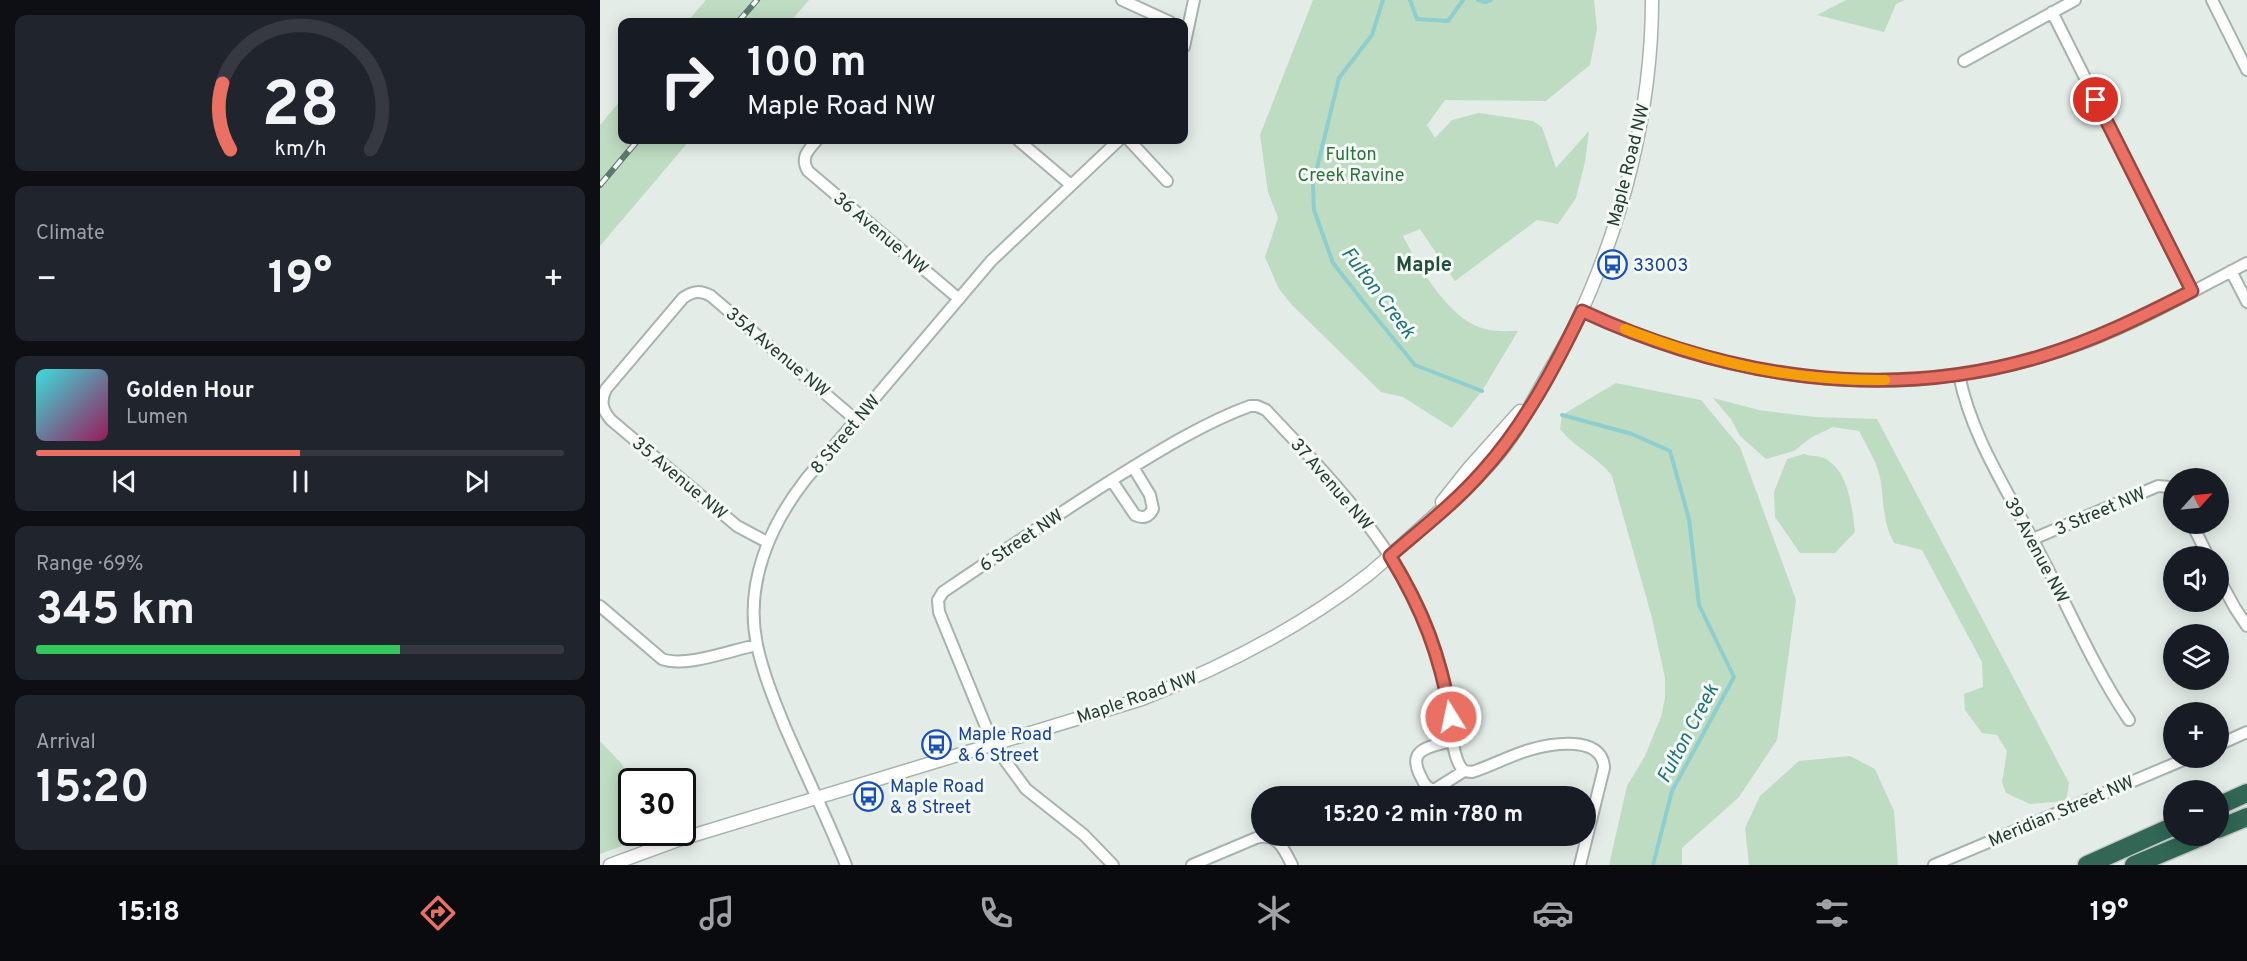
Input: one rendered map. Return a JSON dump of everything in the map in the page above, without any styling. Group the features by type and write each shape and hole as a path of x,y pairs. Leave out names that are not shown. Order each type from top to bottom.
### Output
{"highway":[{"path":"2229,801 2247,793"},
{"path":"2229,824 2247,817"},
{"path":"2086,865 2163,831"},
{"path":"2134,865 2179,846"}],"street":[{"path":"1122,0 1161,18"},
{"path":"1188,21 1194,0"},
{"name":"Maple Road NW","path":"610,865 678,840 1142,699 1222,666 1269,640 1318,610 1390,556 1425,525 1469,468 1541,386 1582,311 1609,239 1637,139 1647,73 1652,0"},
{"path":"1964,61 2075,0"},
{"path":"2212,0 2247,70"},
{"path":"2052,12 2192,291"},
{"name":"36 Avenue NW","path":"814,144 805,155 805,164 811,174 959,299"},
{"path":"1023,144 1071,185"},
{"name":"8 Street NW","path":"846,865 771,693 757,645 756,591 767,542 793,496 991,261 1115,144"},
{"path":"1133,144 1167,181"},
{"path":"1582,311 1671,347 1772,373 1800,377 1864,380 1959,375 2027,360 2088,341 2247,263"},
{"path":"2231,271 2247,302"},
{"name":"35A Avenue NW","path":"601,405 606,389 683,298 696,291 711,296 856,420"},
{"name":"39 Avenue NW","path":"1959,375 1967,407 1981,443 2033,539 2109,690 2129,720"},
{"name":"35 Avenue NW","path":"601,405 611,420 728,518 750,534 767,542"},
{"name":"6 Street NW","path":"993,744 939,612 940,595 1031,531 1132,467 1244,408 1257,406"},
{"name":"37 Avenue NW","path":"1257,406 1266,410 1353,504 1390,556 1416,600 1432,638 1447,696 1458,762 1464,771"},
{"path":"1112,481 1135,515 1144,517 1148,515 1153,509 1153,501 1132,467"},
{"name":"3 Street NW","path":"2033,539 2158,486 2163,487"},
{"path":"2229,597 2247,626"},
{"path":"600,606 662,659 669,662 687,661 757,645"},
{"path":"2229,740 2247,732"},
{"path":"1454,740 1421,751 1416,758 1416,768 1425,784 1434,790 1464,771 1476,771 1530,749 1559,744 1589,746 1599,752 1602,756 1603,773 1580,865"},
{"path":"993,744 1026,789 1084,835 1113,865"},
{"name":"Meridian Street NW","path":"1934,865 2164,768"},
{"path":"1192,865 1262,836 1273,837 1281,845 1292,865"}],"green space":[{"path":"706,0 809,0 793,18 690,18"},
{"name":"Fulton Creek Ravine","path":"1313,0 1594,0 1597,29 1590,65 1546,101 1445,100 1427,125 1435,138 1452,120 1479,113 1533,121 1542,127 1556,168 1589,131 1585,162 1576,198 1558,224 1537,220 1455,281 1420,229 1403,236 1426,277 1447,304 1459,315 1485,329 1518,331 1482,391 1452,428 1403,397 1381,392 1292,305 1279,289 1265,257 1278,218 1268,192 1260,135"},
{"path":"1846,0 1905,0 1896,4 1884,32 1817,15"},
{"path":"618,104 618,144 687,144 600,246 600,125"},
{"path":"1616,383 1701,400 1740,447 1796,600 1777,740 1739,797 1682,848 1682,865 1609,865 1627,786 1645,756 1661,717 1665,698 1665,678 1652,618 1612,476 1560,429 1562,415"},
{"path":"1713,398 1759,410 1815,417 1877,419 2069,783 2066,801 2030,804 2006,793 2002,782 2007,751 1997,735 1982,733 1965,710 1964,694 1983,687 1982,662 1922,550 1894,543 1890,536 1878,470 1859,431 1833,427 1812,437 1794,451 1766,459 1740,436 1731,419"},
{"path":"1804,454 1824,458 1832,464 1839,471 1848,490 1855,532 1835,553 1800,553 1775,517 1774,492 1787,459"},
{"path":"600,741 624,768 618,768 618,846 622,846 600,854"},
{"path":"1850,756 1875,769 1894,811 1898,865 1749,865 1745,828 1760,796 1799,761"}],"waterway":[{"name":"Fulton Creek","path":"1383,0 1372,35 1339,78 1313,184 1314,210 1333,263 1415,365 1482,391"},
{"name":"Fulton Creek","path":"1410,0 1417,19 1448,21 1463,0"},
{"name":"Fulton Creek","path":"1478,0 1485,2 1491,0"},
{"name":"Fulton Creek","path":"1562,415 1632,434 1670,451 1689,519 1699,605 1734,677 1672,791 1653,865"}],"railway":[{"path":"741,18 757,0"},
{"path":"600,185 635,144"}],"slow traffic":[{"path":"1625,329 1701,356 1772,373 1800,377 1885,380"}],"place":[{"name":"33003","path":"1612,265"},
{"name":"Maple Road & 6 Street","path":"937,744"},
{"name":"Maple Road & 8 Street","path":"869,796"}],"district":[{"name":"Maple","path":"1424,264"}],"route":[{"path":"1451,717 1432,638 1416,600 1390,556 1482,473 1512,436 1582,311 1671,347 1772,373 1830,379 1900,379 1959,375 2042,356 2105,334 2192,291 2096,100"}]}
